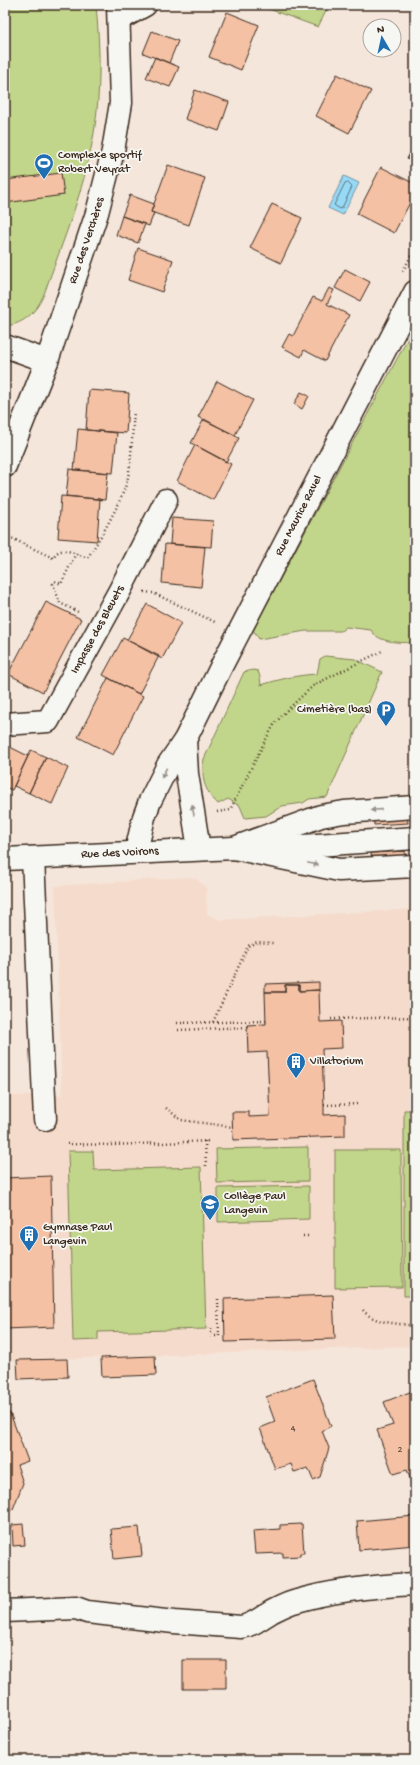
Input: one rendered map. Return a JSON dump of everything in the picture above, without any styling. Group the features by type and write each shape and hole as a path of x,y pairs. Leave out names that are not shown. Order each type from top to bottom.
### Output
{"street":[{"path":"119,12 145,5"},
{"name":"Rue des Verchères","path":"5,466 47,361 97,213 113,151 122,102 119,12"},
{"name":"Rue Maurice Ravel","path":"136,852 144,817 150,801 168,765 186,740 223,663 415,292"},
{"path":"5,346 47,361"},
{"name":"Impasse des Bleuets","path":"5,724 48,721 166,500"},
{"name":"Rue Maurice Ravel","path":"186,740 187,774 199,848"},
{"name":"Rue des Voirons","path":"234,848 321,816 344,812 415,807"},
{"path":"234,848 286,848 415,838"},
{"name":"Rue des Voirons","path":"5,859 199,848 234,848 339,870 415,866"},
{"path":"33,858 45,1119"},
{"path":"5,1611 76,1608 87,1612 174,1622 241,1627 249,1626 272,1611 295,1601 318,1596 397,1585 415,1584"}],"path":[{"path":"5,535 53,558 61,551 76,553 88,557 98,542 125,489 128,478 134,412"},
{"path":"76,553 61,584 55,581 53,584 60,603 101,624"},
{"path":"153,593 213,621"},
{"path":"213,1022 248,946 257,942 273,943"},
{"path":"331,1019 415,1017"},
{"path":"177,1023 266,1020"},
{"path":"178,1030 247,1027"},
{"path":"324,1105 359,1104"},
{"path":"166,1108 181,1120 233,1127"},
{"path":"205,1141 206,1167"},
{"path":"68,1144 112,1145 210,1141"},
{"path":"303,1236 311,1236"},
{"path":"211,1328 211,1336 219,1336 218,1298"},
{"path":"363,1310 368,1316 376,1319 415,1326"}],"shaded area":[{"name":"Collège Paul Langevin","path":"190,877 197,879 206,888 207,914 220,920 415,909 415,1346 5,1361 5,1096 62,1095 55,886"}],"green space":[{"name":"Complexe sportif Robert Veyrat","path":"5,5 96,5 99,69 98,101 90,154 73,214 44,294 38,306 29,316 19,323 5,326"},
{"path":"258,5 329,5 318,27"},
{"path":"415,325 415,643 385,640 379,638 371,630 346,627 341,631 306,631 259,639 253,630"},
{"path":"325,656 355,659 382,672 327,797 309,799 303,803 282,806 266,816 245,818 240,806 228,799 218,804 209,794 203,778 204,759 244,672 253,670 258,671 261,685 303,675 317,674 320,659"},
{"path":"404,1110 415,1110 415,1296 404,1296"},
{"path":"308,1147 308,1181 217,1183 216,1149"},
{"path":"335,1150 401,1150 402,1287 335,1288"},
{"path":"68,1151 93,1151 94,1170 201,1167 206,1329 98,1332 98,1340 73,1341"},
{"path":"309,1186 309,1219 218,1222 218,1188"}],"water":[{"path":"344,176 359,183 343,215 328,208"}],"building":[{"path":"227,12 259,25 241,70 209,57"},
{"path":"152,31 178,41 169,63 143,53"},
{"path":"155,57 179,67 170,87 146,78"},
{"path":"337,74 371,91 349,133 316,116"},
{"path":"195,90 229,102 219,131 185,119"},
{"path":"415,143 415,163 407,159"},
{"path":"168,165 205,178 189,225 151,212"},
{"path":"381,167 415,184 415,193 394,233 357,214"},
{"path":"61,173 64,195 5,203 5,180"},
{"path":"130,195 154,204 151,212 154,213 149,226 122,216"},
{"path":"272,204 302,218 281,263 250,248"},
{"path":"122,216 145,224 138,243 116,235"},
{"path":"138,248 173,260 162,292 128,280"},
{"path":"345,269 370,282 360,301 335,288"},
{"path":"329,288 334,290 327,304 349,315 325,361 304,350 301,357 282,347 289,334 293,336 313,297 322,301"},
{"path":"217,381 253,400 235,435 198,417"},
{"path":"89,390 129,393 126,433 86,430"},
{"path":"301,392 309,396 302,409 294,404"},
{"path":"204,419 239,438 226,462 191,443"},
{"path":"78,429 117,433 113,473 74,470"},
{"path":"195,445 231,464 213,500 177,481"},
{"path":"69,469 108,473 105,500 66,496"},
{"path":"61,496 100,499 97,541 58,538"},
{"path":"172,518 213,521 211,547 170,544"},
{"path":"165,544 205,547 201,587 162,583"},
{"path":"46,602 81,619 43,692 8,674"},
{"path":"147,604 181,623 162,659 127,640"},
{"path":"123,638 159,656 139,694 103,675"},
{"path":"108,678 143,696 113,755 78,737"},
{"path":"6,745 28,756 12,790 5,787"},
{"path":"31,750 46,757 29,793 14,786"},
{"path":"46,757 68,768 52,804 29,793"},
{"path":"407,815 408,823 374,825 374,817"},
{"path":"405,851 405,860 372,861 371,853"},
{"path":"319,982 319,990 299,991 299,985 285,985 285,992 265,992 265,984"},
{"name":"Villatorium","path":"285,985 299,985 299,991 319,990 320,1022 341,1021 342,1048 322,1049 324,1115 345,1114 345,1136 233,1140 232,1112 249,1112 249,1117 270,1116 267,1052 248,1053 247,1025 266,1024 265,992 285,992"},
{"name":"Gymnase Paul Langevin","path":"51,1176 54,1327 5,1329 5,1178"},
{"path":"333,1295 335,1339 225,1342 224,1299"},
{"path":"155,1356 156,1375 102,1377 101,1358"},
{"path":"67,1359 68,1377 18,1379 17,1360"},
{"path":"313,1379 331,1426 322,1431 329,1448 320,1477 313,1480 308,1468 294,1472 291,1464 275,1469 260,1428 275,1422 266,1397"},
{"path":"415,1390 415,1476 410,1478 407,1470 393,1474 377,1430 393,1425 384,1402"},
{"path":"10,1413 28,1461 17,1465 23,1483 13,1509 5,1513 5,1415"},
{"path":"415,1516 415,1545 359,1550 357,1521"},
{"path":"23,1524 25,1545 13,1546 12,1525"},
{"path":"302,1524 304,1553 300,1553 300,1556 283,1557 283,1553 255,1554 253,1531 280,1529 280,1525"},
{"path":"139,1527 142,1556 114,1559 111,1529"},
{"path":"5,1540 7,1540 8,1570 5,1570"},
{"path":"183,1660 226,1660 226,1689 183,1689"}],"place":[{"name":"Complexe sportif Robert Veyrat","path":"44,180"},
{"name":"Cimetière (bas)","path":"386,727"},
{"name":"Villatorium","path":"296,1079"},
{"name":"Collège Paul Langevin","path":"210,1221"},
{"name":"Gymnase Paul Langevin","path":"29,1252"}]}
